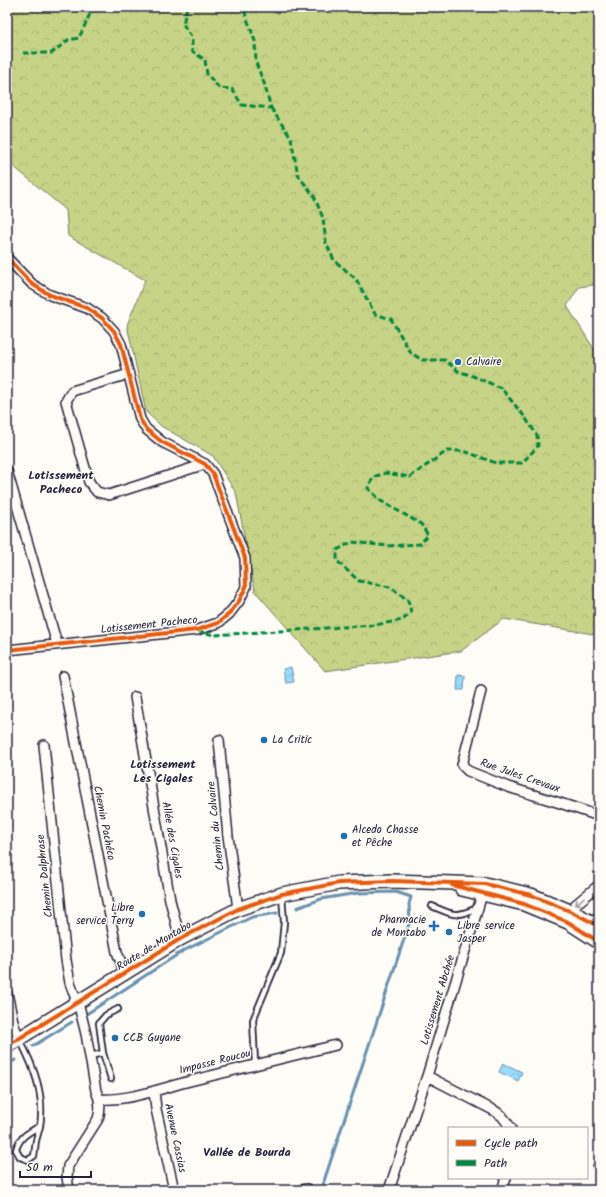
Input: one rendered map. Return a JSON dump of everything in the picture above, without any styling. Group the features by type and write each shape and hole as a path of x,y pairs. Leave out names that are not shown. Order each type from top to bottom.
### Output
{"main road":[{"name":"Route de Montabo","path":"7,1046 180,939 238,909 282,894 339,884 391,881 441,882 531,895 570,917 585,933 599,942"},
{"name":"Route de Montabo","path":"570,917 598,922"}],"street":[{"path":"7,258 32,284 44,292 87,308 102,318 114,331 121,344 140,419 146,429 162,442 205,464"},
{"path":"129,374 72,391 66,401 89,482 97,492 109,495 205,464"},
{"name":"Lotissement Pacheco","path":"7,650 197,630 218,623 229,614 240,601 246,586 245,558 213,474 205,464"},
{"path":"7,471 57,644"},
{"name":"Chemin Pachéco","path":"63,676 117,952 125,973"},
{"name":"Rue Jules Crevaux","path":"481,691 462,765 468,771 508,787 599,816"},
{"name":"Allée des Cigales","path":"135,697 170,900 180,939"},
{"name":"Chemin du Calvaire","path":"219,740 228,836 238,909"},
{"name":"Chemin Dalphrase","path":"44,745 66,960 70,983 86,1034 96,1091 100,1099"},
{"path":"570,917 576,905 599,885"},
{"name":"Lotissement Abchée","path":"388,1190 426,1076 484,889"},
{"path":"585,933 598,922"},
{"path":"7,993 14,1026 20,1038"},
{"name":"Impasse Roucou","path":"100,1099 111,1100 154,1091 255,1064 336,1045"},
{"path":"426,1076 495,1111 502,1116 509,1127"},
{"name":"Avenue Cassias","path":"154,1091 156,1109 174,1190"},
{"path":"69,1190 67,1177 68,1166 98,1119 100,1112 100,1099"},
{"path":"502,1190 506,1179"}],"lane":[{"path":"255,1064 253,1020 281,953 284,922 282,894"},
{"path":"432,906 455,915 466,913 478,908"},
{"path":"111,1079 103,1053 99,1023 106,1015 118,1009"},
{"path":"20,1038 31,1062 40,1091 40,1126 34,1156 28,1160 20,1157 16,1150 18,1142 40,1126"},
{"path":"90,1056 103,1053"}],"green space":[{"path":"15,7 599,7 599,284 579,287 567,306 599,357 599,635 504,619 461,651 325,671 255,591 236,493 213,456 161,426 146,412 127,325 145,280 68,236 66,210 7,161 7,15"}],"water":[{"path":"291,667 294,682 286,683 283,669"},
{"path":"458,675 465,676 464,690 457,690"},
{"path":"503,1063 522,1072 518,1081 499,1072"}],"waterway":[{"path":"297,908 321,899 358,893 396,892 411,897 409,904 410,921 321,1190"},
{"path":"88,1013 183,951 252,917 277,913"},
{"path":"33,1046 72,1022"},
{"path":"7,1065 15,1060"}],"marked path":[{"path":"23,53 52,53 68,40 79,38 93,7"},
{"path":"187,7 183,24 192,38 192,51 205,60 207,74 219,88 232,89 242,105 271,108 264,83 256,63 255,41 245,13 247,7"},
{"path":"198,631 214,635 375,625 403,620 411,612 408,600 390,587 359,581 337,561 337,550 352,542 388,546 420,544 428,535 421,524 381,501 368,488 373,477 386,473 410,477 447,451 464,451 496,463 522,463 538,446 537,435 524,416 501,388 458,371 445,360 422,360 411,353 391,319 375,314 356,279 334,260 326,243 323,218 314,196 298,175 291,138 271,108"}],"cycle path":[{"path":"7,258 32,284 50,295 87,308 102,318 114,331 121,344 140,419 146,429 162,442 205,464 213,474 245,558 246,587 239,601 229,614 218,623 197,630 7,650"},
{"path":"7,1046 180,939 238,909 282,894 339,883 391,881 485,884 531,895 572,912 599,926"},
{"path":"452,885 524,904 568,922 599,942"}],"place":[{"name":"Calvaire","path":"458,362"},
{"name":"La Critic","path":"264,740"},
{"name":"Alcedo Chasse et Pêche","path":"344,836"},
{"name":"Libre service Terry","path":"142,914"},
{"name":"Pharmacie de Montabo","path":"434,926"},
{"name":"Libre service Jasper","path":"449,932"},
{"name":"CCB Guyane","path":"115,1038"}],"district":[{"name":"Lotissement Pacheco","path":"61,482"},
{"name":"Lotissement Les Cigales","path":"163,771"},
{"name":"Vallée de Bourda","path":"247,1152"}]}
